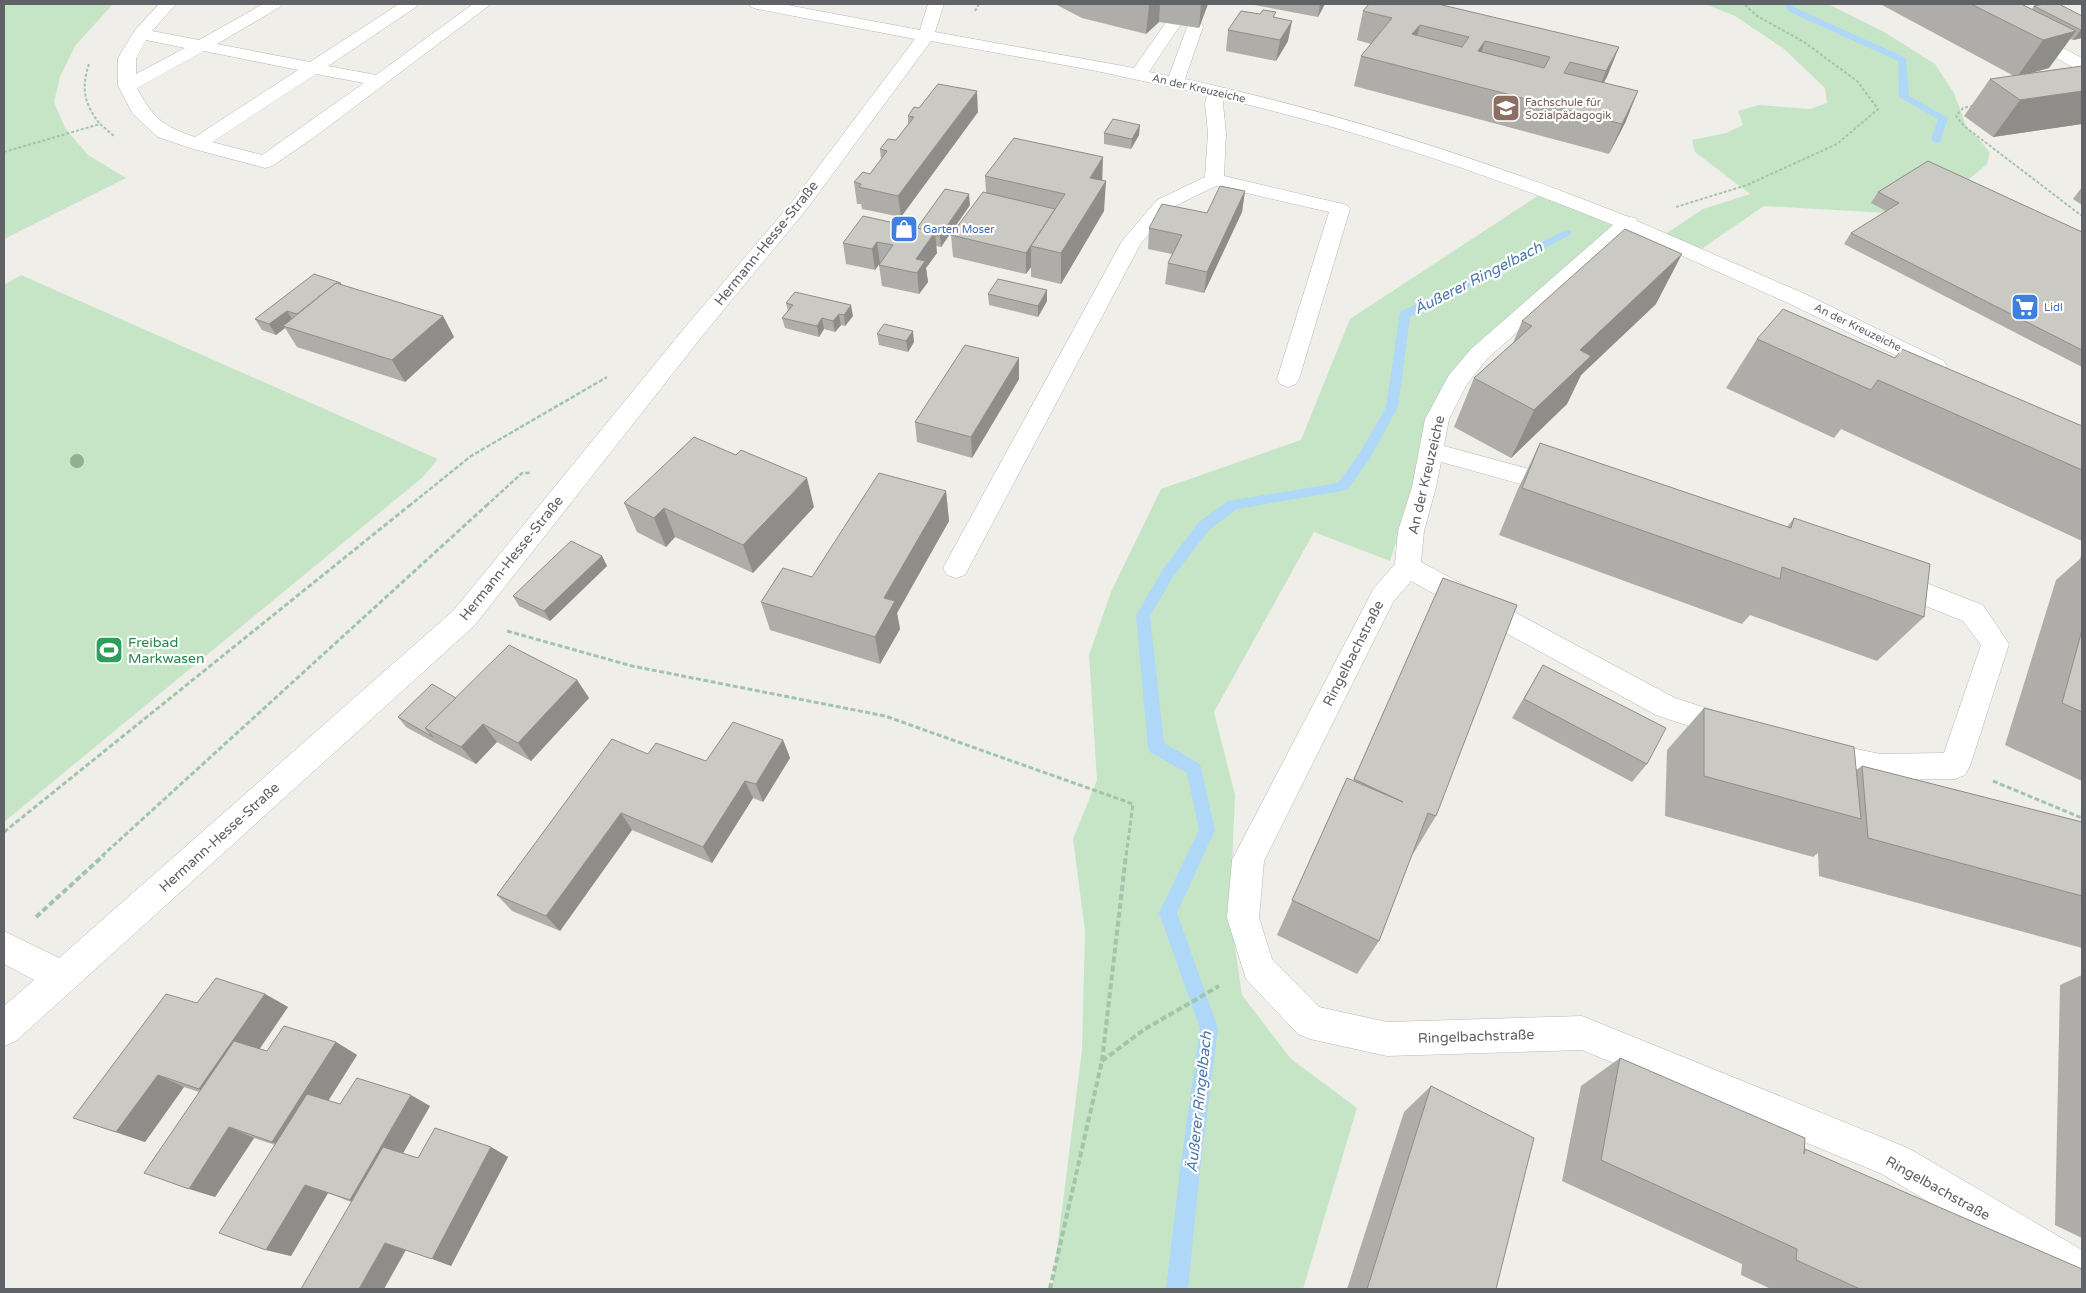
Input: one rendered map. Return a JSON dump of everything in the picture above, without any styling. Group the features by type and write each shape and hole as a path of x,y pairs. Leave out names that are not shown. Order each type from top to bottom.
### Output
{"street":[{"path":"168,4 142,34 126,58 127,86 142,114 165,132 197,144 265,162 483,4"},
{"path":"127,86 204,45 274,4"},
{"path":"197,144 410,4"},
{"name":"An der Kreuzeiche","path":"757,4 1175,83 1302,113 1430,150 1513,178 1628,222 1772,286 1952,374"},
{"path":"1970,4 2082,65"},
{"name":"Hermann-Hesse-Straße","path":"4,1029 464,618 695,330 799,206 926,36 934,6"},
{"path":"1138,75 1173,24"},
{"path":"1175,83 1194,27"},
{"path":"142,34 379,81"},
{"path":"1214,180 1217,133 1214,104 1216,92"},
{"path":"956,568 1132,241 1164,204 1214,180 1340,208 1288,379"},
{"name":"An der Kreuzeiche","path":"1408,567 1411,531 1424,487 1437,419 1457,380 1486,347 1628,222"},
{"path":"1430,451 1584,492"},
{"path":"1408,567 1666,706 1757,737"},
{"name":"Ringelbachstraße","path":"1408,567 1383,595 1248,860 1243,918 1258,968 1310,1022 1387,1038 1582,1033 1895,1162 2082,1271"},
{"path":"1794,748 1880,767 1956,766 1995,644 1973,613 1917,590 1870,575"},
{"path":"4,947 61,977"}],"path":[{"path":"1628,222 1747,185 1837,144 1878,109 1857,81 1804,42 1757,16 1744,4"},
{"path":"1982,105 1963,108 1956,116 1964,126 2082,216"},
{"path":"4,832 471,456 611,374"},
{"path":"33,920 522,473 581,472"},
{"path":"464,618 632,666 885,716 1133,804 1118,910 1102,1061 1050,1289"},
{"path":"1956,766 2082,818"},
{"path":"1102,1061 1145,1029 1221,984"}],"green space":[{"path":"4,4 113,4 75,46 60,77 54,102 65,128 88,155 126,178 4,239"},
{"path":"1705,4 1828,4 1886,33 1935,64 1954,93 1967,128 1990,153 1987,164 1955,191 1921,215 1764,206 1697,252 1661,237 1703,209 1750,194 1695,152 1692,140 1726,133 1743,125 1738,111 1759,105 1810,109 1827,103 1825,88 1784,49 1735,16"},
{"path":"1539,195 1619,228 1568,264 1499,328 1422,461 1390,561 1314,532 1214,712 1235,795 1230,913 1242,995 1291,1059 1357,1108 1303,1289 1052,1289 1082,1050 1085,931 1073,839 1097,780 1089,655 1111,592 1161,489 1301,440 1350,319"},
{"name":"Freibad Markwasen","path":"21,275 438,459 423,477 4,822 4,285"}],"building":[{"path":"1369,4 1438,4 1619,47 1606,71 1570,62 1564,73 1638,91 1622,124 1361,56 1392,18 1363,11","holes":["1420,25 1469,37 1462,47 1412,34","1485,41 1550,57 1544,68 1478,51"]},
{"path":"1971,4 2021,4 2076,31 2043,40"},
{"path":"2059,4 2082,16 2082,30 2034,6"},
{"path":"1263,10 1276,12 1273,17 1292,21 1280,40 1228,30 1241,11 1260,14"},
{"path":"2082,66 2082,91 2020,100 1990,79"},
{"path":"938,84 977,91 898,196 859,187 861,184 854,182 863,172 870,174 887,151 880,149 888,139 896,140 914,117 908,116 914,107 919,108"},
{"path":"1113,119 1140,125 1132,139 1104,133"},
{"path":"1014,138 1103,157 1090,178 1106,181 1061,253 1031,246 1065,194 985,176"},
{"name":"Lidl","path":"1928,161 2082,232 2082,350 1851,233 1899,203 1878,192"},
{"path":"1220,186 1245,191 1207,272 1168,263 1182,235 1149,228 1162,204 1207,213"},
{"path":"945,189 969,194 940,236 936,235 935,232 917,228"},
{"path":"983,192 1055,209 1026,253 951,235"},
{"path":"863,216 935,232 916,259 925,261 917,273 879,265 893,245 877,242 872,249 843,243"},
{"path":"1625,229 1682,254 1580,350 1591,356 1534,410 1474,378 1532,326 1522,321"},
{"path":"314,274 341,283 339,285 336,283 297,314 287,311 269,324 255,319"},
{"path":"998,279 1047,290 1038,306 988,294"},
{"path":"336,283 443,316 392,360 283,326"},
{"path":"795,292 851,305 844,315 839,314 833,321 822,318 817,326 782,318 793,305 786,303"},
{"path":"1783,309 1895,358 1902,349 2082,426 2082,470 1878,380 1871,390 1757,339"},
{"path":"884,324 913,331 906,341 877,334"},
{"path":"965,345 1019,358 971,437 915,422"},
{"path":"694,437 736,455 741,450 807,478 743,545 664,508 654,518 624,503"},
{"path":"1540,443 1791,528 1794,518 1930,564 1924,617 1782,567 1780,579 1522,488"},
{"path":"879,473 946,491 884,598 895,601 875,637 761,602 783,568 812,577"},
{"path":"571,541 602,556 544,611 513,596"},
{"path":"1443,578 1517,605 1436,816 1428,813 1379,941 1292,900 1347,778 1403,802 1354,779"},
{"path":"2082,630 2082,712 2062,703"},
{"path":"509,645 577,680 518,743 483,724 461,747 425,728"},
{"path":"1543,665 1666,728 1647,764 1524,699"},
{"path":"432,684 456,698 425,728 433,737 398,717"},
{"path":"1704,708 1854,747 1861,819 1704,776"},
{"path":"733,722 783,740 756,784 745,781 703,847 621,813 546,916 497,895 612,739 648,754 656,743 706,761"},
{"path":"1862,766 2082,822 2082,896 1868,838"},
{"path":"216,978 265,994 199,1089 158,1075 116,1132 73,1118 166,994 197,1003"},
{"path":"284,1026 336,1042 272,1142 229,1127 189,1189 144,1173 234,1041 267,1051"},
{"path":"1620,1058 1805,1138 1804,1154 1805,1149 2082,1269 2082,1289 1860,1289 1796,1260 1797,1249 1601,1160"},
{"path":"357,1078 411,1095 350,1200 305,1185 266,1250 219,1233 307,1094 340,1104"},
{"path":"1431,1086 1534,1138 1496,1289 1367,1289"},
{"path":"435,1128 491,1147 432,1259 385,1243 359,1289 301,1289 383,1147 418,1158"}],"waterway":[{"name":"Äußerer Ringelbach","path":"1787,4 1793,10 1903,60 1904,97 1943,118 1936,140"},
{"name":"Äußerer Ringelbach","path":"1177,1289 1190,1170 1209,1028 1168,913 1207,830 1194,769 1156,747 1143,616 1168,573 1204,526 1233,505 1342,487 1364,457 1392,407 1404,315 1566,233"}],"place":[{"name":"Fachschule für Sozialpädagogik","path":"1506,108"},
{"name":"Garten Moser","path":"904,229"},
{"name":"Lidl","path":"2025,307"},
{"name":"Freibad Markwasen","path":"109,650"}]}
